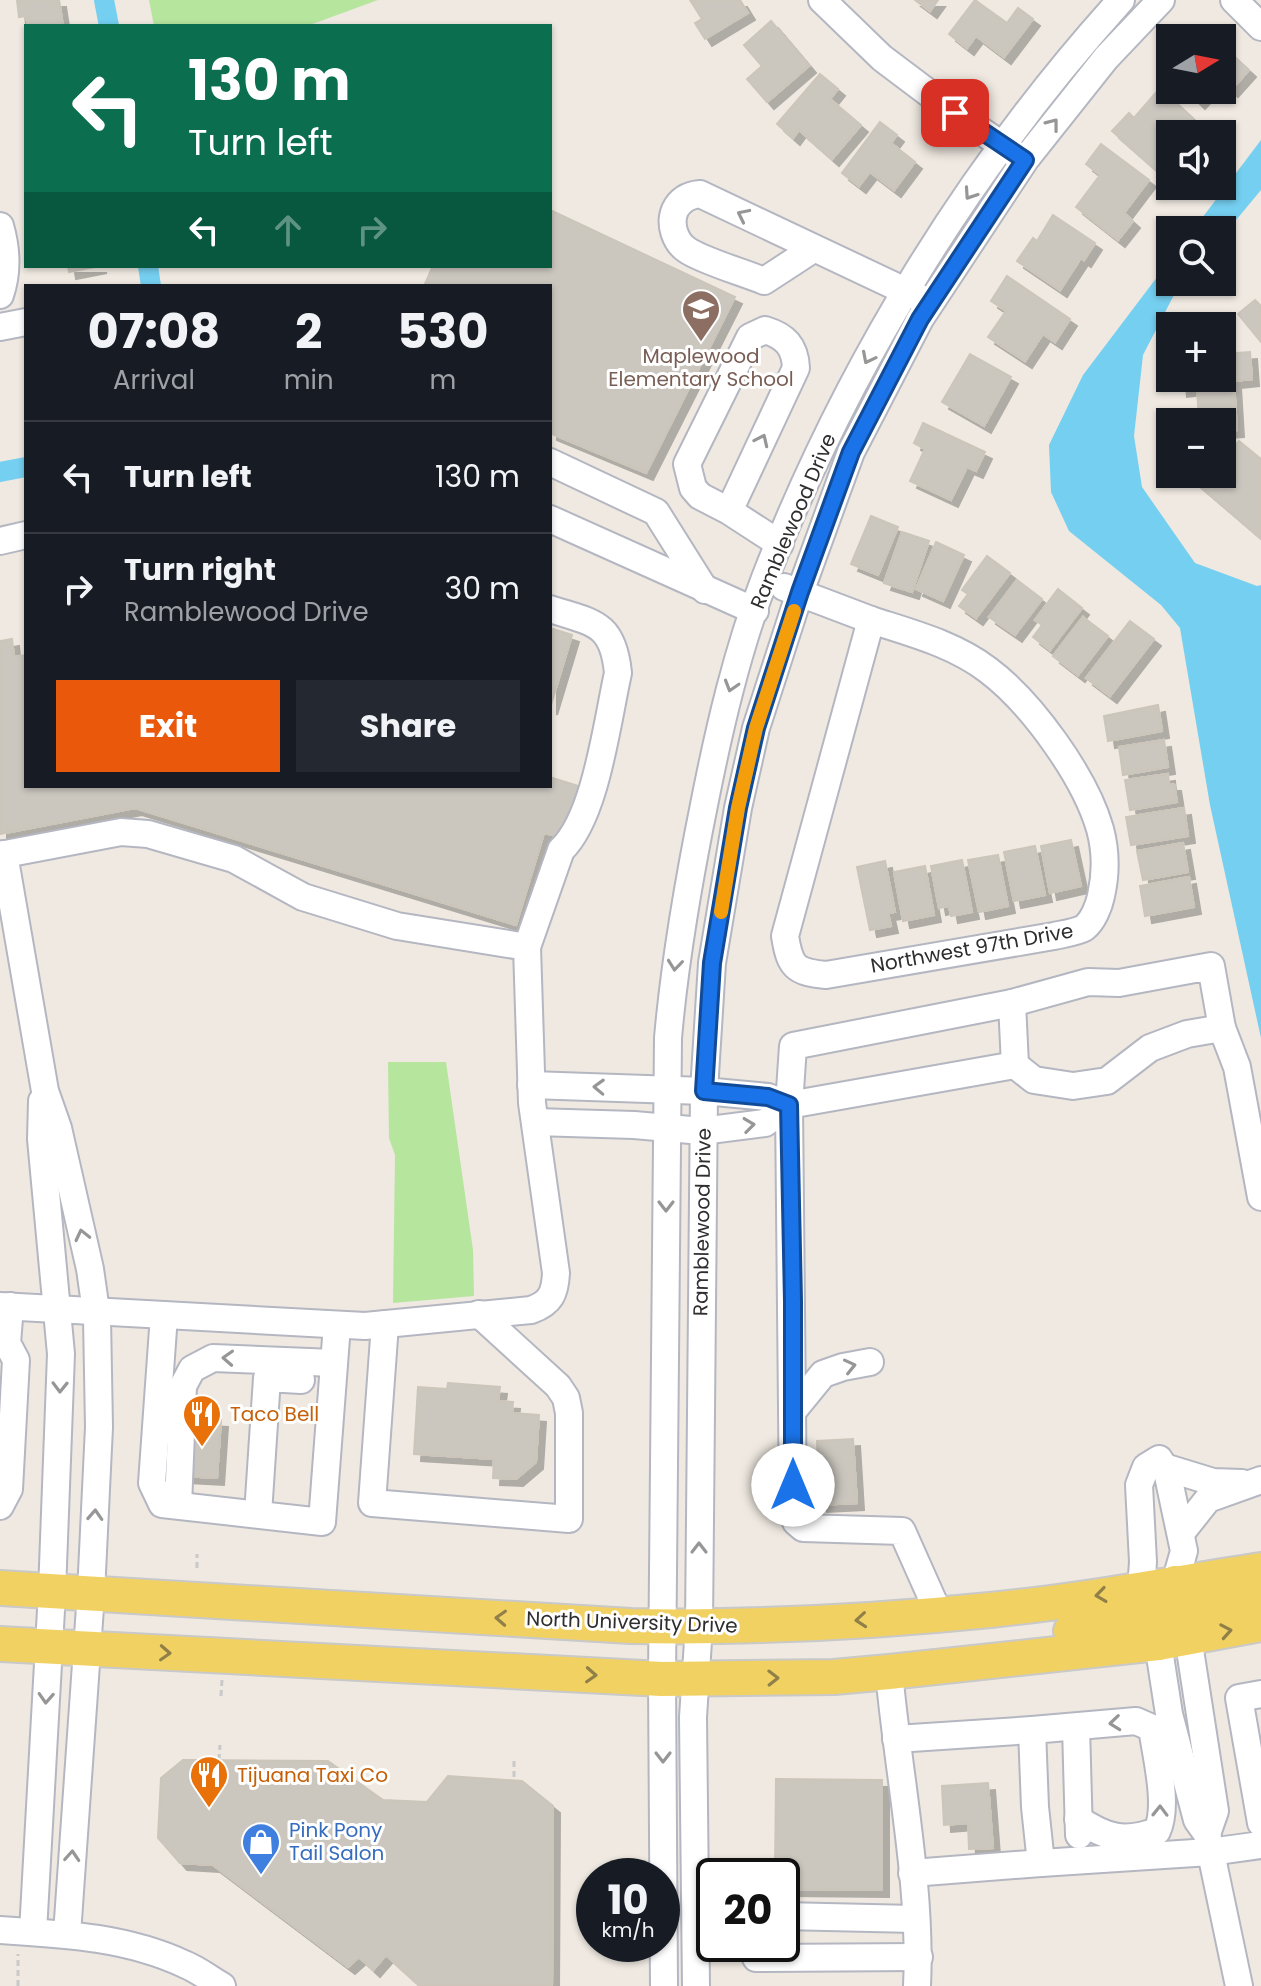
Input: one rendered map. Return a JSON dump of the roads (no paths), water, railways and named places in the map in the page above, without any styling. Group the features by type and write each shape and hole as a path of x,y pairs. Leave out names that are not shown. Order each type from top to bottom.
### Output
{"main road":[{"name":"North University Drive","path":"0,1588 699,1626 840,1622 991,1610 1261,1570"},
{"path":"1002,1660 1052,1633 1103,1627 1151,1612 1175,1583"},
{"path":"1173,1640 1163,1628 1203,1604 1261,1593"},
{"path":"0,1644 678,1679 834,1677 1173,1640 1261,1624"}],"street":[{"path":"822,0 882,58 1025,160"},
{"name":"Ramblewood Drive","path":"698,1858 678,1679 663,1626 667,1089 675,958 721,719 764,579 825,440 906,290 1002,146 1121,0"},
{"name":"Ramblewood Drive","path":"664,1986 678,1679 699,1626 702,1131 712,963 738,808 756,728 800,592 851,452 930,303 1025,160 1106,58 1161,0"},
{"path":"1234,0 1261,27"},
{"path":"813,249 764,281 686,250 674,235 672,217 677,205 690,195 700,194 930,303"},
{"path":"0,226 5,244 6,269 0,295"},
{"path":"0,327 24,322"},
{"path":"729,511 796,368 796,353 788,342 778,334 765,330 750,337 687,464 693,488 700,496 780,544"},
{"path":"552,463 656,512 705,590"},
{"path":"552,520 755,611"},
{"path":"0,541 24,535"},
{"name":"Northwest 97th Drive","path":"764,579 871,620 948,645 988,670 1021,701 1055,743 1079,783 1100,829 1106,874 1098,907 1084,927 1054,936 826,975 802,972 789,959 785,936 871,620"},
{"path":"0,1506 9,1489 5,1453 16,1360 3,1336 5,1306 337,1325 385,1324 531,1310 546,1304 556,1290 531,1085 527,947 561,850 573,839 587,811 618,673 616,650 606,632 590,622 552,610"},
{"path":"67,1934 91,1593 99,1427 96,1311 90,1269 58,1128 45,1091 2,854 121,832 148,834 234,859 303,897 397,926 527,947"},
{"path":"939,1614 902,1531 803,1528 796,1522 793,1510 789,1105 793,1046 1012,1003 1088,982 1119,983 1211,966 1222,1028 1237,1067 1261,1197"},
{"path":"1012,1003 1015,1065"},
{"path":"535,1122 702,1131 765,1123 789,1105 1015,1065 1034,1080 1073,1086 1107,1081 1150,1048 1187,1034 1222,1028"},
{"path":"531,1085 704,1091 768,1097 789,1105"},
{"path":"45,1091 40,1111 41,1139 61,1354 59,1422 48,1647 16,1931 87,1935 142,1948 185,1964 222,1986"},
{"path":"385,1324 372,1503 569,1519 569,1413 566,1398 558,1386 479,1314"},
{"path":"164,1315 152,1483 162,1504 322,1522 337,1325"},
{"path":"178,1505 183,1386 192,1369 213,1358 333,1372"},
{"path":"792,1412 823,1374 870,1362"},
{"path":"258,1514 267,1378 333,1372"},
{"path":"1141,1589 1143,1562 1139,1485 1146,1467 1159,1459 1164,1467 1184,1551 1175,1583"},
{"path":"1164,1467 1213,1482 1255,1482"},
{"path":"1181,1533 1208,1499 1255,1482"},
{"path":"1173,1640 1169,1714 1197,1820 1208,1843 1239,1986"},
{"path":"889,1672 912,1873 919,1957 917,1986"},
{"path":"1261,1694 1239,1698 1261,1823"},
{"path":"896,1739 1136,1721 1152,1728 1162,1807 1157,1831 1142,1837 1111,1838 1078,1819"},
{"path":"1076,1727 1081,1859"},
{"path":"1032,1730 1041,1863"},
{"path":"912,1873 1081,1859 1208,1843 1261,1845"},
{"path":"800,1916 915,1919"},
{"path":"800,1958 919,1957"},
{"name":"Ramblewood Drive","path":"696,1986 699,1962"}],"water":[{"path":"1261,140 1261,190 1236,220 1236,216 1204,216 1216,200 1236,200 1236,173"},
{"path":"1156,279 1156,296 1173,296 1165,312 1156,312 1156,330 1143,355 1134,436 1142,487 1195,563 1261,585 1261,1038 1210,805 1180,628 1161,605 1069,531 1051,492 1049,445 1083,375"}],"waterway":[{"path":"104,0 109,24"},
{"path":"148,268 151,284"},
{"path":"0,472 24,467"}],"place":[{"name":"Maplewood Elementary School","path":"701,343"},
{"name":"Taco Bell","path":"202,1448"},
{"name":"Tijuana Taxi Co","path":"209,1809"},
{"name":"Pink Pony Tail Salon","path":"261,1876"}]}
